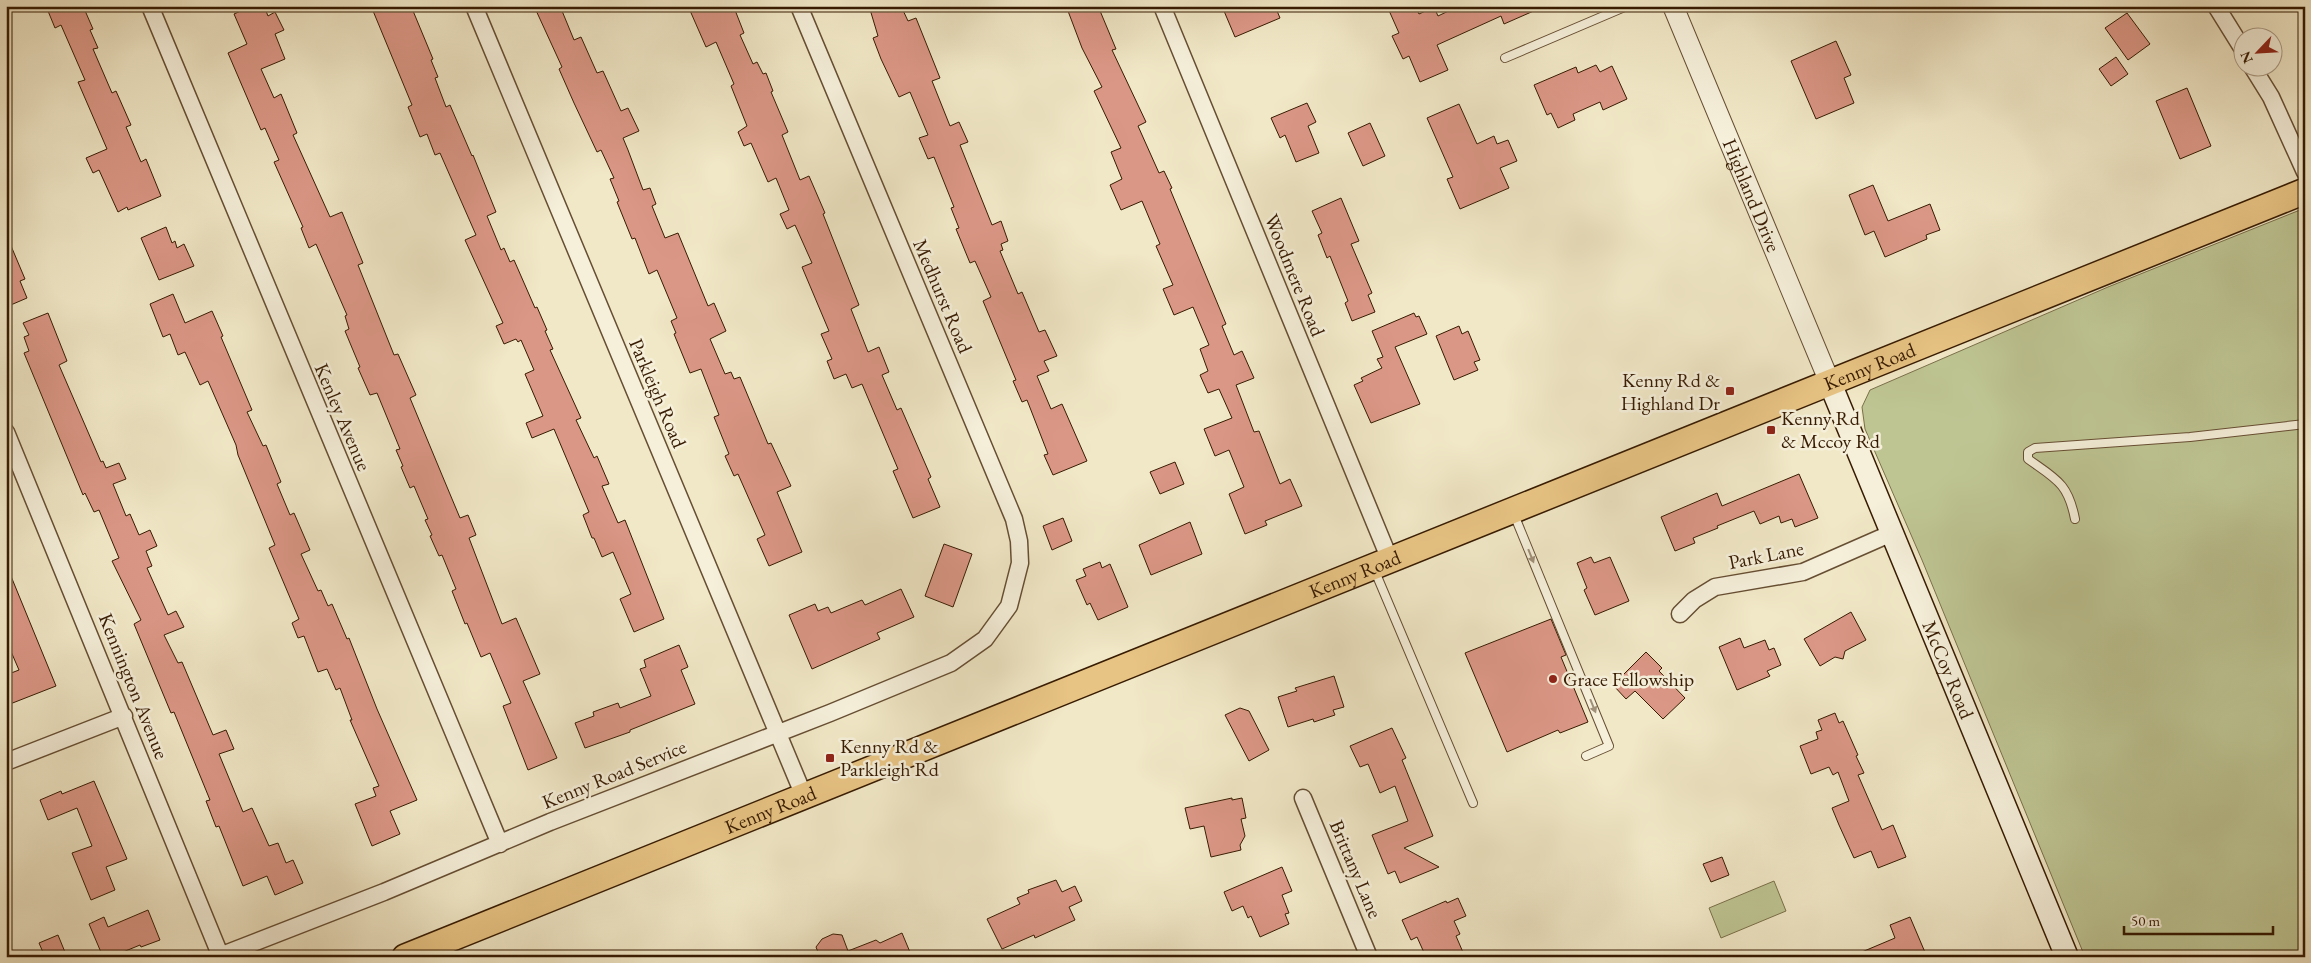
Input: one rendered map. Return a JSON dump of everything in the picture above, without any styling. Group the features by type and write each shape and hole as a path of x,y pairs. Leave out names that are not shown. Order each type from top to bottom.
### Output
{"main road":[{"name":"Kenny Road","path":"405,957 2305,191"},
{"name":"McCoy Road","path":"1830,383 2067,957"}],"street":[{"name":"Kenley Avenue","path":"150,6 500,844"},
{"name":"Parkleigh Road","path":"474,6 804,796"},
{"name":"Medhurst Road","path":"799,6 1014,519 1019,542 1020,563 1009,606"},
{"name":"Woodmere Road","path":"1162,6 1382,563"},
{"name":"Highland Drive","path":"1673,6 1830,383"},
{"path":"2216,6 2234,35"},
{"path":"2260,78 2275,106 2305,172"},
{"name":"Kennington Avenue","path":"6,432 12,463 124,716 219,956"},
{"name":"Park Lane","path":"1680,614 1694,600 1716,587 1803,572 1892,534"},
{"name":"Kenny Road Service","path":"219,956 951,663 985,639 1009,606"},
{"path":"6,762 124,716"},
{"name":"Brittany Lane","path":"1303,798 1369,957"}],"lane":[{"path":"1505,58 1627,6"},
{"path":"2075,519 2072,503 2065,489 2054,477 2028,459 2028,452 2035,448 2190,437 2305,424"},
{"path":"1512,511 1609,746 1586,756"},
{"path":"1382,563 1473,803"}],"green space":[{"path":"2305,208 2305,957 2085,957 1922,560 1865,429 1862,407 1870,390 2108,287"},
{"path":"1774,881 1786,911 1721,938 1709,908"}],"building":[{"path":"59,6 83,6 93,29 90,30 98,48 93,49 112,93 116,91 131,125 126,127 141,162 146,159 161,196 128,210 127,207 118,212 99,170 93,173 86,158 107,149 78,82 85,80 61,25 55,28 48,11"},
{"path":"252,6 264,6 268,16 275,12 284,30 275,34 285,59 261,69 274,98 281,94 297,133 293,135 330,217 342,212 363,263 358,265 394,355 398,354 416,395 410,398 460,518 468,515 476,535 469,538 502,624 516,618 540,674 523,681 557,758 528,770 503,706 511,703 490,653 481,657 467,623 465,624 452,591 456,589 442,555 439,556 430,536 432,535 425,520 428,519 414,486 410,488 401,467 403,466 396,450 400,449 377,393 370,395 358,368 360,367 345,331 349,329 345,316 347,315 316,244 309,248 301,228 303,227 274,162 279,160 265,128 261,130 228,53 247,44 234,14"},
{"path":"371,6 411,6 433,59 431,60 438,77 435,78 446,107 450,105 496,212 487,216 501,250 504,248 510,262 514,260 535,308 537,307 553,349 550,350 581,418 576,420 594,458 597,456 609,484 602,486 618,523 625,520 664,619 634,632 620,599 631,594 613,552 602,557 594,538 592,538 583,515 589,512 554,429 532,438 526,423 543,416 525,374 534,370 521,340 518,342 516,339 504,344 496,326 503,323 465,240 476,235 440,153 435,155 427,134 420,137 408,107 412,105"},
{"path":"534,6 560,6 574,40 581,37 597,73 603,71 621,111 628,108 639,131 623,138 643,190 650,188 656,204 652,206 665,238 678,233 708,306 714,303 726,331 710,339 725,374 731,372 734,379 740,377 768,444 771,443 791,486 777,492 802,552 769,566 757,539 765,535 738,474 734,476 725,456 729,454 714,417 719,415 701,369 690,373 674,334 676,333 671,321 677,318 657,270 649,274 635,238 632,239 610,179 614,178 601,150 597,152 574,103 559,69 562,67"},
{"path":"688,6 728,6 731,12 735,10 744,33 740,35 753,64 757,62 763,74 766,73 773,91 771,92 788,132 782,135 800,180 809,176 825,213 823,214 859,305 851,309 868,352 879,347 889,372 882,375 897,410 901,408 931,477 928,479 940,507 913,518 893,471 898,469 862,384 852,388 846,374 834,379 827,361 832,359 821,334 829,331 802,267 812,263 795,225 787,229 780,214 789,210 776,178 768,182 751,143 744,146 738,132 747,126 731,86 734,84 716,42 706,47"},
{"path":"869,6 901,6 908,21 916,18 940,78 932,81 950,126 959,122 968,142 960,145 992,225 1001,221 1008,241 1001,244 1003,250 1000,251 1018,294 1022,292 1039,332 1045,330 1057,356 1044,361 1049,371 1037,376 1051,409 1062,404 1087,461 1053,475 1044,455 1048,454 1027,400 1022,402 1013,381 1016,380 983,301 991,297 975,261 970,263 956,229 959,228 951,208 954,207 934,157 928,159 919,138 928,135 910,92 899,97 881,59 873,38 878,36"},
{"path":"1079,6 1098,6 1116,49 1112,50 1146,122 1138,126 1159,173 1164,171 1172,188 1170,189 1226,324 1222,326 1234,355 1242,351 1254,378 1236,385 1254,432 1259,431 1280,484 1290,479 1302,506 1265,521 1267,525 1245,534 1229,494 1244,487 1229,450 1215,456 1204,429 1232,418 1219,389 1208,393 1200,375 1208,371 1200,349 1209,345 1193,307 1174,315 1163,289 1173,285 1156,246 1160,244 1142,201 1121,210 1110,185 1122,179 1111,152 1121,148 1094,91 1102,87 1082,48 1068,11"},
{"path":"1235,6 1275,6 1280,18 1235,37 1224,11"},
{"path":"1387,6 1415,6 1419,14 1434,7 1438,16 1459,6 1545,6 1504,24 1501,16 1437,45 1448,70 1420,82 1409,56 1403,59 1392,36 1399,33"},
{"path":"2127,13 2150,44 2128,60 2105,28"},
{"path":"1836,41 1851,75 1844,78 1854,103 1816,119 1791,61"},
{"path":"2116,57 2128,74 2111,86 2099,69"},
{"path":"1596,65 1600,72 1612,66 1627,99 1603,110 1600,102 1573,114 1575,120 1558,128 1551,113 1547,115 1534,85 1576,67 1578,73"},
{"path":"2187,88 2211,146 2180,159 2156,101"},
{"path":"1307,103 1316,122 1308,126 1319,153 1296,162 1285,135 1280,138 1271,118"},
{"path":"1459,104 1477,144 1494,136 1497,144 1508,140 1517,161 1500,168 1509,188 1460,209 1447,179 1453,177 1427,118"},
{"path":"1370,123 1385,156 1363,166 1348,133"},
{"path":"1873,185 1888,221 1930,204 1940,230 1926,235 1927,239 1885,257 1874,231 1865,235 1849,195"},
{"path":"1341,198 1359,241 1351,244 1372,293 1368,295 1375,312 1352,321 1345,303 1348,301 1330,256 1327,258 1318,235 1322,233 1312,211"},
{"path":"166,227 172,243 175,241 177,248 184,244 194,266 159,280 141,238"},
{"path":"6,234 25,279 20,281 27,298 6,307"},
{"path":"173,294 185,323 212,311 252,410 247,412 263,446 266,445 281,482 277,484 290,515 294,513 310,550 301,554 318,591 321,590 328,606 332,604 347,639 349,638 377,709 417,800 390,811 400,834 372,846 355,804 376,796 373,788 379,786 350,720 352,720 340,688 336,690 327,669 318,672 304,636 298,638 292,623 299,619 269,548 275,545 238,455 236,445 208,381 200,385 185,352 178,355 170,334 163,337 150,304"},
{"path":"48,313 67,361 59,365 101,462 103,461 106,468 119,463 126,479 113,484 126,516 130,514 139,535 150,530 157,546 146,551 152,566 147,568 168,615 176,611 184,627 164,635 178,663 182,662 213,735 226,730 234,749 219,754 243,812 252,808 269,846 278,843 286,863 293,860 303,883 275,895 267,876 243,886 219,826 216,827 206,801 210,800 174,712 171,713 134,624 141,620 112,561 119,558 99,510 94,512 85,493 83,495 24,353 29,351 24,337 29,335 23,323"},
{"path":"1414,313 1416,317 1419,316 1427,334 1395,347 1420,404 1371,423 1354,385 1363,381 1361,378 1382,368 1377,359 1383,357 1372,331"},
{"path":"1459,326 1462,334 1468,331 1480,360 1474,362 1478,370 1454,380 1436,336"},
{"path":"1175,462 1184,484 1160,494 1150,472"},
{"path":"1799,474 1818,518 1795,527 1792,519 1781,523 1779,516 1760,524 1754,511 1693,538 1695,543 1675,551 1661,517 1717,493 1722,506"},
{"path":"1063,518 1072,541 1052,550 1043,526"},
{"path":"1190,522 1202,554 1151,575 1139,545"},
{"path":"944,544 972,554 953,607 925,596"},
{"path":"1591,557 1594,563 1610,557 1629,601 1595,615 1584,590 1587,588 1577,563"},
{"path":"1100,562 1102,568 1110,564 1128,607 1098,620 1090,603 1087,605 1076,580 1086,576 1083,569"},
{"path":"6,564 56,686 10,704 6,695 6,675 19,670 6,640"},
{"path":"901,589 914,617 877,633 880,639 812,669 789,615 815,604 818,611 828,607 831,613 862,600 865,605"},
{"path":"1851,612 1866,640 1845,651 1843,659 1835,657 1820,666 1804,639"},
{"name":"Grace Fellowship","path":"1551,619 1566,655 1561,657 1588,722 1560,733 1558,730 1507,752 1465,653"},
{"path":"1740,638 1744,648 1765,640 1769,650 1774,648 1781,665 1767,671 1770,676 1737,690 1719,647"},
{"path":"679,645 688,667 681,670 695,704 630,730 630,732 585,748 575,723 594,716 593,712 618,703 620,708 651,696 640,669 646,667 644,660"},
{"path":"1646,652 1662,668 1659,671 1685,698 1663,719 1635,691 1626,699 1613,685"},
{"path":"1334,676 1344,707 1333,710 1335,715 1314,722 1313,719 1288,727 1278,697 1297,691 1295,688"},
{"path":"1240,708 1249,711 1269,750 1249,761 1225,715"},
{"path":"1835,713 1839,723 1843,721 1858,755 1856,756 1864,773 1858,775 1882,830 1893,825 1906,857 1878,868 1871,851 1854,858 1839,825 1832,808 1849,801 1838,772 1833,775 1829,767 1811,774 1800,746 1818,739 1816,732 1822,730 1818,720"},
{"path":"1392,728 1406,758 1402,760 1433,836 1404,848 1439,867 1400,883 1395,871 1388,874 1372,835 1408,821 1395,786 1380,793 1368,764 1360,767 1350,746"},
{"path":"94,781 127,859 106,867 115,890 91,900 72,853 92,846 77,808 48,820 40,800 61,791 62,794"},
{"path":"1232,798 1232,800 1242,798 1246,818 1241,819 1245,836 1240,845 1241,850 1211,857 1204,826 1190,829 1185,808"},
{"path":"1722,857 1729,875 1711,882 1703,864"},
{"path":"1282,867 1292,891 1282,895 1289,913 1285,914 1289,924 1260,937 1251,916 1248,918 1243,906 1232,911 1224,892"},
{"path":"1056,880 1062,892 1075,886 1082,901 1069,907 1075,920 1035,938 1034,935 1002,949 987,919 1020,904 1017,898 1029,893 1028,890"},
{"path":"1458,898 1466,916 1454,921 1460,934 1456,936 1465,957 1426,957 1417,937 1411,940 1402,920 1446,901 1447,903"},
{"path":"148,910 160,940 141,947 140,945 111,957 103,957 89,924 104,917 108,927"},
{"path":"1910,917 1927,957 1850,957 1895,938 1890,925"},
{"path":"902,933 912,957 820,957 816,947 822,939 833,934 842,935 848,951 876,940 880,943"},
{"path":"58,935 67,957 45,957 39,943"}],"place":[{"name":"Kenny Rd & Highland Dr","path":"1730,391"},
{"name":"Kenny Rd & Mccoy Rd","path":"1771,430"},
{"name":"Grace Fellowship","path":"1553,679"},
{"name":"Kenny Rd & Parkleigh Rd","path":"830,758"}]}
